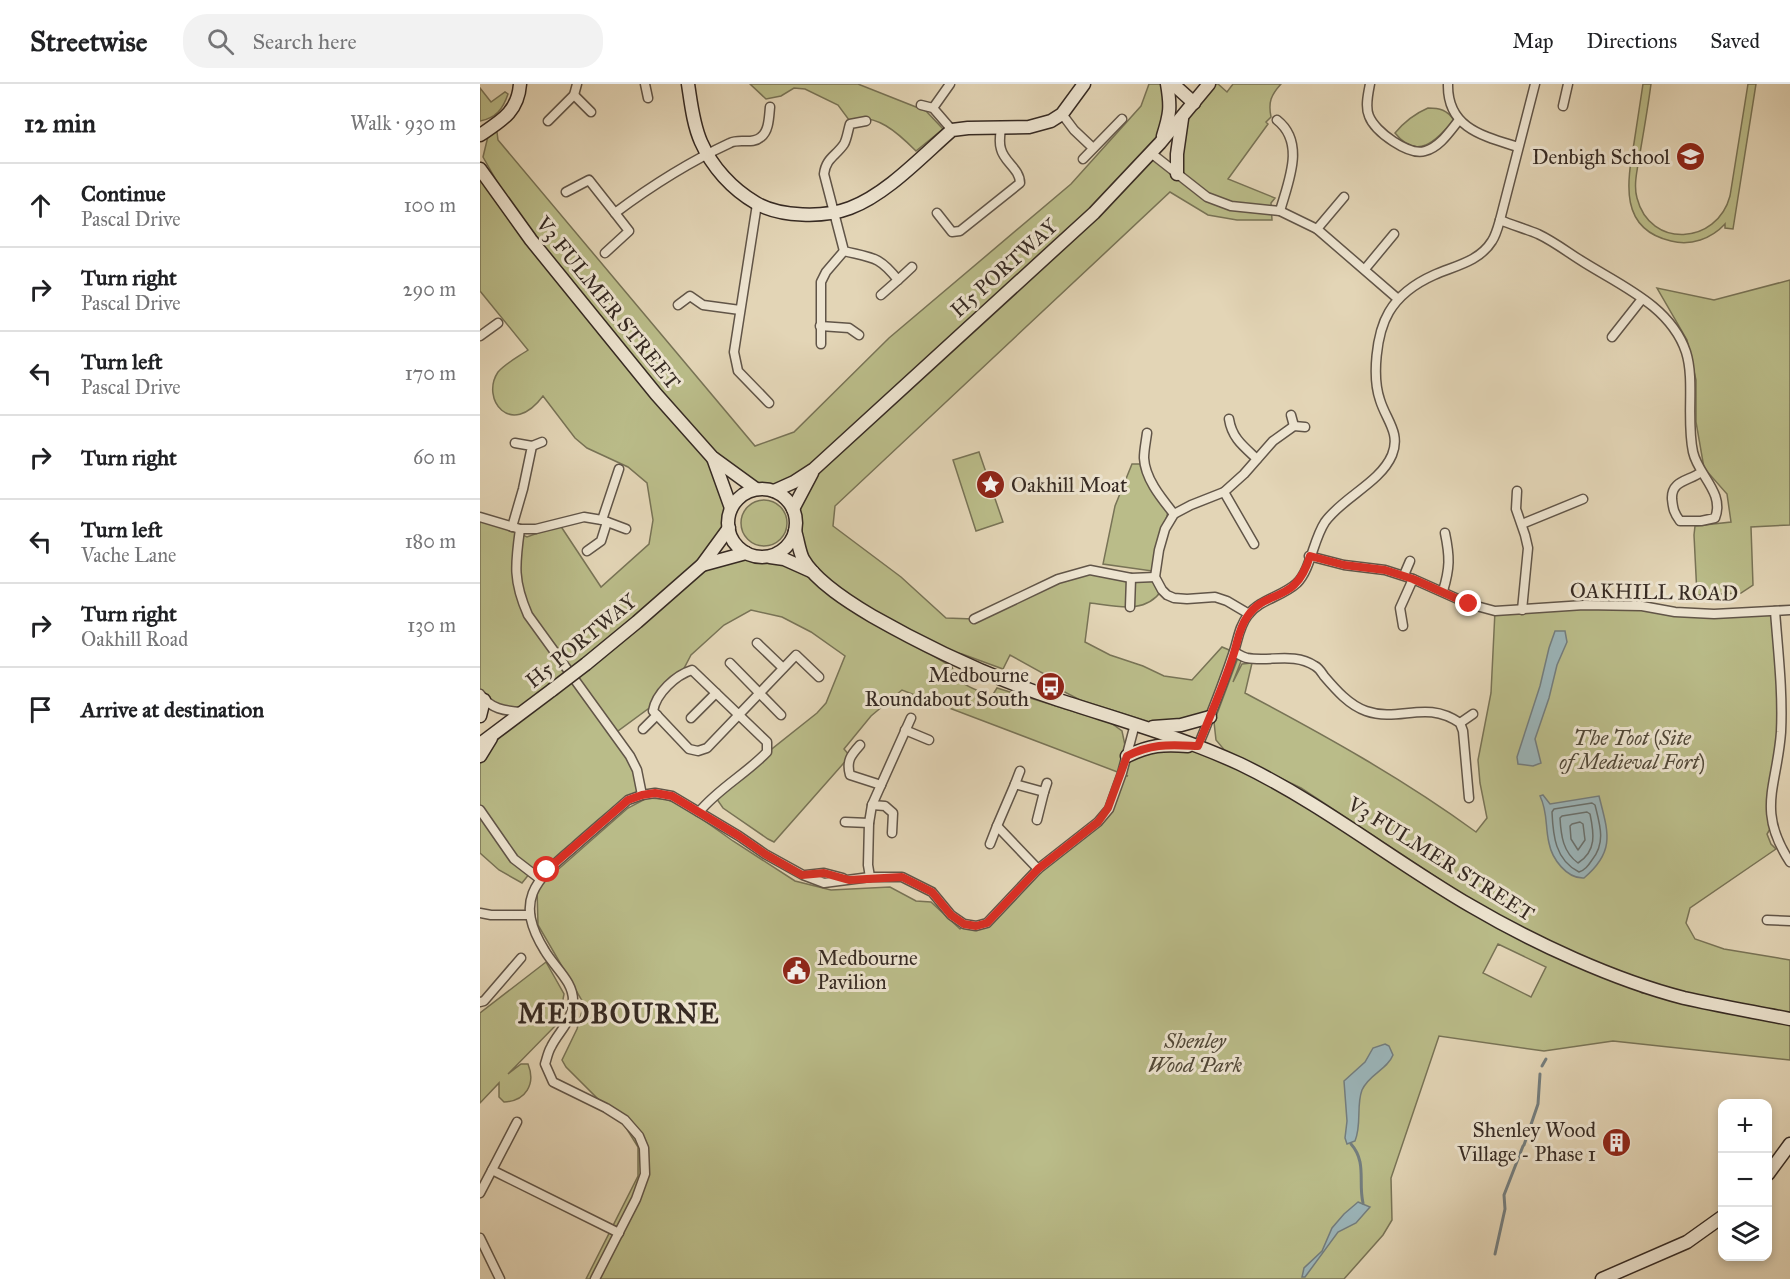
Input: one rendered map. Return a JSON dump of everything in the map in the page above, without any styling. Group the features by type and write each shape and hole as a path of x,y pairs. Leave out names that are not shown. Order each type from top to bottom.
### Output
{"street":[{"path":"484,129 510,113 519,98 520,84"},
{"path":"548,121 574,95 577,84"},
{"path":"645,84 648,98"},
{"path":"688,84 700,140 724,178 757,204 784,212 811,215 834,213 851,208 876,194 952,130 1029,127 1051,121 1062,114 1084,84"},
{"path":"933,108 950,84"},
{"path":"1160,143 1168,119 1171,99 1167,84"},
{"path":"1173,84 1194,103"},
{"path":"1370,84 1367,103 1368,116 1376,127 1406,149 1417,153 1436,146 1459,120"},
{"path":"1448,84 1448,96 1459,120 1471,130 1518,147"},
{"path":"1127,756 1143,748 1160,744 1198,746 1234,652 1241,626 1249,614 1264,602 1288,591 1300,581 1324,524 1344,501 1378,475 1388,463 1395,448 1394,431 1380,401 1376,370 1382,330 1398,299 1418,284 1471,261 1492,242 1500,220 1535,84"},
{"path":"1563,106 1568,84"},
{"name":"H5 PORTWAY","path":"774,491 814,469 1094,213 1160,143 1206,88"},
{"path":"574,95 591,112"},
{"path":"921,105 933,108 952,130"},
{"path":"615,213 652,185 707,154 734,141 754,142 764,136 770,107"},
{"path":"1062,114 1074,130 1093,148"},
{"path":"1177,174 1182,117"},
{"path":"1083,159 1122,119"},
{"path":"1277,120 1287,131 1293,153 1293,163 1280,211"},
{"path":"844,251 824,174 825,168 828,159 845,144 850,124 866,121"},
{"path":"937,213 952,232 960,231 1020,183 1020,176 1000,148 1000,129"},
{"path":"1151,153 1207,197 1231,206 1280,211 1317,229 1398,299"},
{"name":"V3 FULMER STREET","path":"480,169 538,250 694,438 712,457 756,489"},
{"path":"566,192 589,180 629,231 605,253"},
{"path":"1317,229 1344,197"},
{"path":"757,204 734,352 738,371 768,403"},
{"path":"1500,220 1539,234 1642,298 1668,320 1686,352 1689,372 1691,443 1695,462 1701,472 1716,497 1717,511 1714,518 1701,521 1680,521 1673,512 1672,493 1676,486 1685,480 1694,478 1701,472"},
{"path":"1365,270 1394,234"},
{"path":"844,251 876,258 885,263 898,280"},
{"path":"821,344 821,282 826,272 844,251"},
{"path":"882,295 912,267"},
{"path":"678,305 690,296 703,305 740,310"},
{"path":"1612,337 1642,298"},
{"path":"480,336 498,323"},
{"path":"820,326 849,328 859,335"},
{"path":"1291,415 1294,426"},
{"path":"1229,419 1237,441 1257,459"},
{"path":"1249,614 1215,597 1174,598 1162,591 1155,578 1155,570 1165,529 1174,514 1224,492 1273,441 1294,426 1305,427"},
{"path":"1147,433 1144,459 1148,473 1159,495 1174,514"},
{"path":"515,443 532,446 542,442"},
{"path":"532,446 516,528 515,573 519,594 528,615 630,756 639,777 642,795"},
{"name":"V3 FULMER STREET","path":"712,457 731,508"},
{"path":"587,551 601,541 619,469"},
{"name":"H5 PORTWAY","path":"793,509 814,469"},
{"path":"814,573 803,558 795,531 796,519 793,509 782,495 774,491 756,489 737,500 731,508 729,528 738,547 746,553 757,557 768,556 784,559 814,573 864,611 959,662 1018,685 1135,724 1149,727 1181,725 1210,717"},
{"path":"1517,491 1516,509 1528,548 1522,610"},
{"path":"1224,492 1254,544"},
{"path":"1522,524 1582,499"},
{"path":"480,517 516,528 536,529 584,517 605,521 626,529"},
{"name":"H5 PORTWAY","path":"480,744 586,664 637,622 702,565 729,528"},
{"path":"768,556 785,548 795,531"},
{"path":"1443,591 1449,572 1450,556 1445,533"},
{"name":"H5 PORTWAY","path":"702,565 746,553"},
{"name":"OAKHILL ROAD","path":"1310,556 1344,565 1385,570 1404,575 1469,604 1495,611 1584,605 1642,606 1697,613 1790,610"},
{"path":"1404,575 1410,561"},
{"path":"974,619 1058,579 1090,570 1131,578 1155,578"},
{"path":"1130,608 1131,578"},
{"path":"1403,626 1400,608 1413,579"},
{"path":"1775,611 1781,732 1772,783 1771,821 1779,844 1790,862"},
{"path":"757,643 783,668"},
{"path":"1234,652 1247,658 1293,658 1316,666 1338,692 1355,706 1368,712 1384,714 1423,711 1450,716 1460,723 1463,731 1468,798"},
{"path":"699,812 714,795 767,752 767,742 739,713 692,670 681,674 655,703 653,711 689,748 698,751 707,748 739,713 759,692 796,655 819,677"},
{"path":"730,663 781,715"},
{"path":"692,718 716,693"},
{"path":"480,716 482,697 502,711 523,712"},
{"path":"1460,723 1473,714"},
{"path":"643,729 657,715"},
{"path":"870,877 869,823 872,806 911,718"},
{"path":"595,1279 619,1233 645,1174 644,1148 639,1136 625,1120 554,1082 544,1064 551,1046 568,1023 573,1003 570,986 536,937 530,915 531,898 540,879 628,800 655,793 672,796 802,875 824,884 870,877 896,876 916,882 932,892 951,915 964,924 976,926 987,923 1038,869 1098,822 1108,808 1127,756 1135,724"},
{"name":"V3 FULMER STREET","path":"1149,727 1240,765 1312,802 1472,907 1539,942 1617,976 1684,998 1790,1019"},
{"path":"905,730 929,740"},
{"path":"480,756 493,734"},
{"path":"860,745 850,756 848,766 850,775 881,784"},
{"path":"990,844 1020,771"},
{"path":"1015,784 1045,787 1037,820"},
{"path":"872,806 885,806 893,813 892,833"},
{"path":"480,810 514,859 540,879"},
{"path":"845,822 869,823"},
{"path":"997,826 1038,869"},
{"path":"480,913 530,915"},
{"path":"1767,920 1790,921"},
{"path":"480,1002 492,992 521,958"},
{"path":"480,1193 517,1122"},
{"path":"1772,1167 1790,1144"},
{"path":"492,1170 619,1233"},
{"path":"1602,1279 1620,1276 1687,1242 1718,1220"},
{"path":"480,1238 500,1279"}],"green space":[{"path":"750,84 858,84 926,111 943,129 916,151 886,126 868,119 849,120 838,105 805,89 794,88 781,96 766,99"},
{"path":"1149,84 1167,84 1171,99 1152,153 1177,173 1182,117 1207,84 1218,84 1227,92 1233,84 1281,84 1271,99 1271,117 1266,122 1268,124 1228,179 1275,198 1271,203 1272,220 1237,220 1208,215 1170,192 835,506 833,526 901,577 946,618 974,619 1090,570 1155,577 1162,590 1147,603 1120,607 1090,603 1085,642 1110,655 1164,676 1192,680 1222,647 1234,652 1210,717 1150,722 1080,700 1055,687 1057,681 1010,655 1003,669 962,654 928,646 932,655 952,667 962,683 974,689 992,696 997,688 1111,723 1122,731 1127,755 1198,746 1240,765 1472,907 1617,976 1642,993 1681,997 1551,943 1471,900 1301,788 1226,752 1216,740 1214,722 1239,655 1243,656 1233,682 1242,664 1252,663 1245,693 1362,758 1420,793 1476,832 1487,818 1478,760 1491,693 1495,611 1584,605 1675,612 1775,611 1781,732 1767,810 1770,829 1767,834 1776,849 1690,908 1686,923 1695,939 1724,949 1790,960 1790,1060 1613,1041 1544,1051 1439,1036 1391,1178 1392,1220 1383,1235 1344,1279 586,1279 638,1176 638,1147 625,1126 566,1067 562,1060 577,1029 584,1004 538,925 537,888 628,808 647,798 665,799 682,805 795,881 831,890 890,887 916,901 931,902 960,929 964,924 987,923 1038,869 1098,822 1121,776 1128,776 902,690 871,716 844,749 850,756 774,842 723,808 714,795 817,713 826,703 845,656 811,632 782,617 751,610 724,625 691,655 681,674 653,708 648,709 614,734 630,756 642,795 635,797 540,879 530,873 522,883 499,870 480,853 480,756 522,712 484,700 480,716 480,517 527,537 560,525 601,587 649,544 653,520 647,483 628,467 587,448 575,438 543,396 531,408 520,414 510,414 496,403 493,383 498,372 528,350 480,291 480,177 528,236 483,157 490,128 496,124 498,140 755,446 794,432 889,338 1071,184 1141,106","holes":["713,458 756,489 774,491 813,470 793,509 796,526 813,572 768,556 757,557 746,553 703,564 723,538 730,521 729,503","1498,944 1546,967 1531,997 1483,973"]},
{"path":"1643,84 1651,84 1636,176 1637,198 1644,215 1655,226 1669,233 1684,234 1698,232 1712,224 1723,212 1730,196 1748,84 1756,84 1733,229 1725,228 1725,224 1713,234 1700,240 1686,243 1671,241 1654,235 1642,226 1635,215 1630,203 1629,188"},
{"path":"480,88 491,102 505,92 508,94 498,112 480,121"},
{"path":"1428,108 1443,110 1454,120 1441,134 1427,144 1419,147 1403,142 1395,133 1410,118"},
{"path":"1790,280 1790,525 1751,527 1753,585 1741,593 1697,595 1695,526 1731,522 1727,494 1704,468 1696,422 1696,380 1687,340 1657,288 1714,300"},
{"path":"979,452 1003,522 976,531 953,460"},
{"path":"1132,464 1141,464 1168,512 1152,571 1103,564 1115,506"},
{"path":"769,500 781,506 786,514 786,532 781,540 773,545 759,546 747,540 742,532 741,518 747,506 755,501"},
{"path":"546,962 564,994 559,1022 508,1074 521,1064 528,1064 530,1085 523,1095 512,1101 504,1102 499,1097 499,1083 480,1103 480,1013"}],"water":[{"path":"1555,631 1565,631 1567,642 1557,665 1535,739 1541,763 1533,766 1518,764 1517,757"},
{"path":"1543,795 1550,804 1599,796 1607,840 1601,859 1584,878 1566,872 1553,855 1540,796"},
{"path":"1385,1044 1389,1046 1393,1055 1387,1065 1369,1080 1362,1090 1357,1135 1355,1141 1347,1144 1344,1081 1365,1062 1373,1048"},
{"path":"1358,1202 1370,1207 1356,1223 1338,1232 1305,1277 1302,1277 1304,1268 1322,1251 1332,1228"}],"waterway":[{"path":"1542,1066 1546,1059"},
{"path":"1524,1145 1538,1104 1540,1074"},
{"path":"1351,1144 1361,1165 1363,1203"},
{"path":"1495,1254 1505,1209 1504,1195 1523,1146"}],"place":[{"name":"Denbigh School","path":"1691,157"},
{"name":"Oakhill Moat","path":"990,485"},
{"name":"Medbourne Roundabout South","path":"1050,687"},
{"name":"Medbourne Pavilion","path":"796,970"},
{"name":"Shenley Wood Village - Phase 1","path":"1617,1142"}],"district":[{"name":"MEDBOURNE","path":"619,1013"}],"route":[{"path":"547,870 628,800 655,793 672,796 802,875 824,873 849,880 870,877 902,877 932,892 951,915 964,924 976,926 987,923 1038,869 1098,822 1117,789 1127,756 1143,748 1160,744 1198,746 1219,695 1241,626 1255,608 1288,591 1300,581 1310,556 1344,565 1385,570 1443,591 1469,604"}],"park label":[{"name":"The Toot (Site of Medieval Fort)","path":"1632,750"},
{"name":"Shenley Wood Park","path":"1195,1053"}]}
